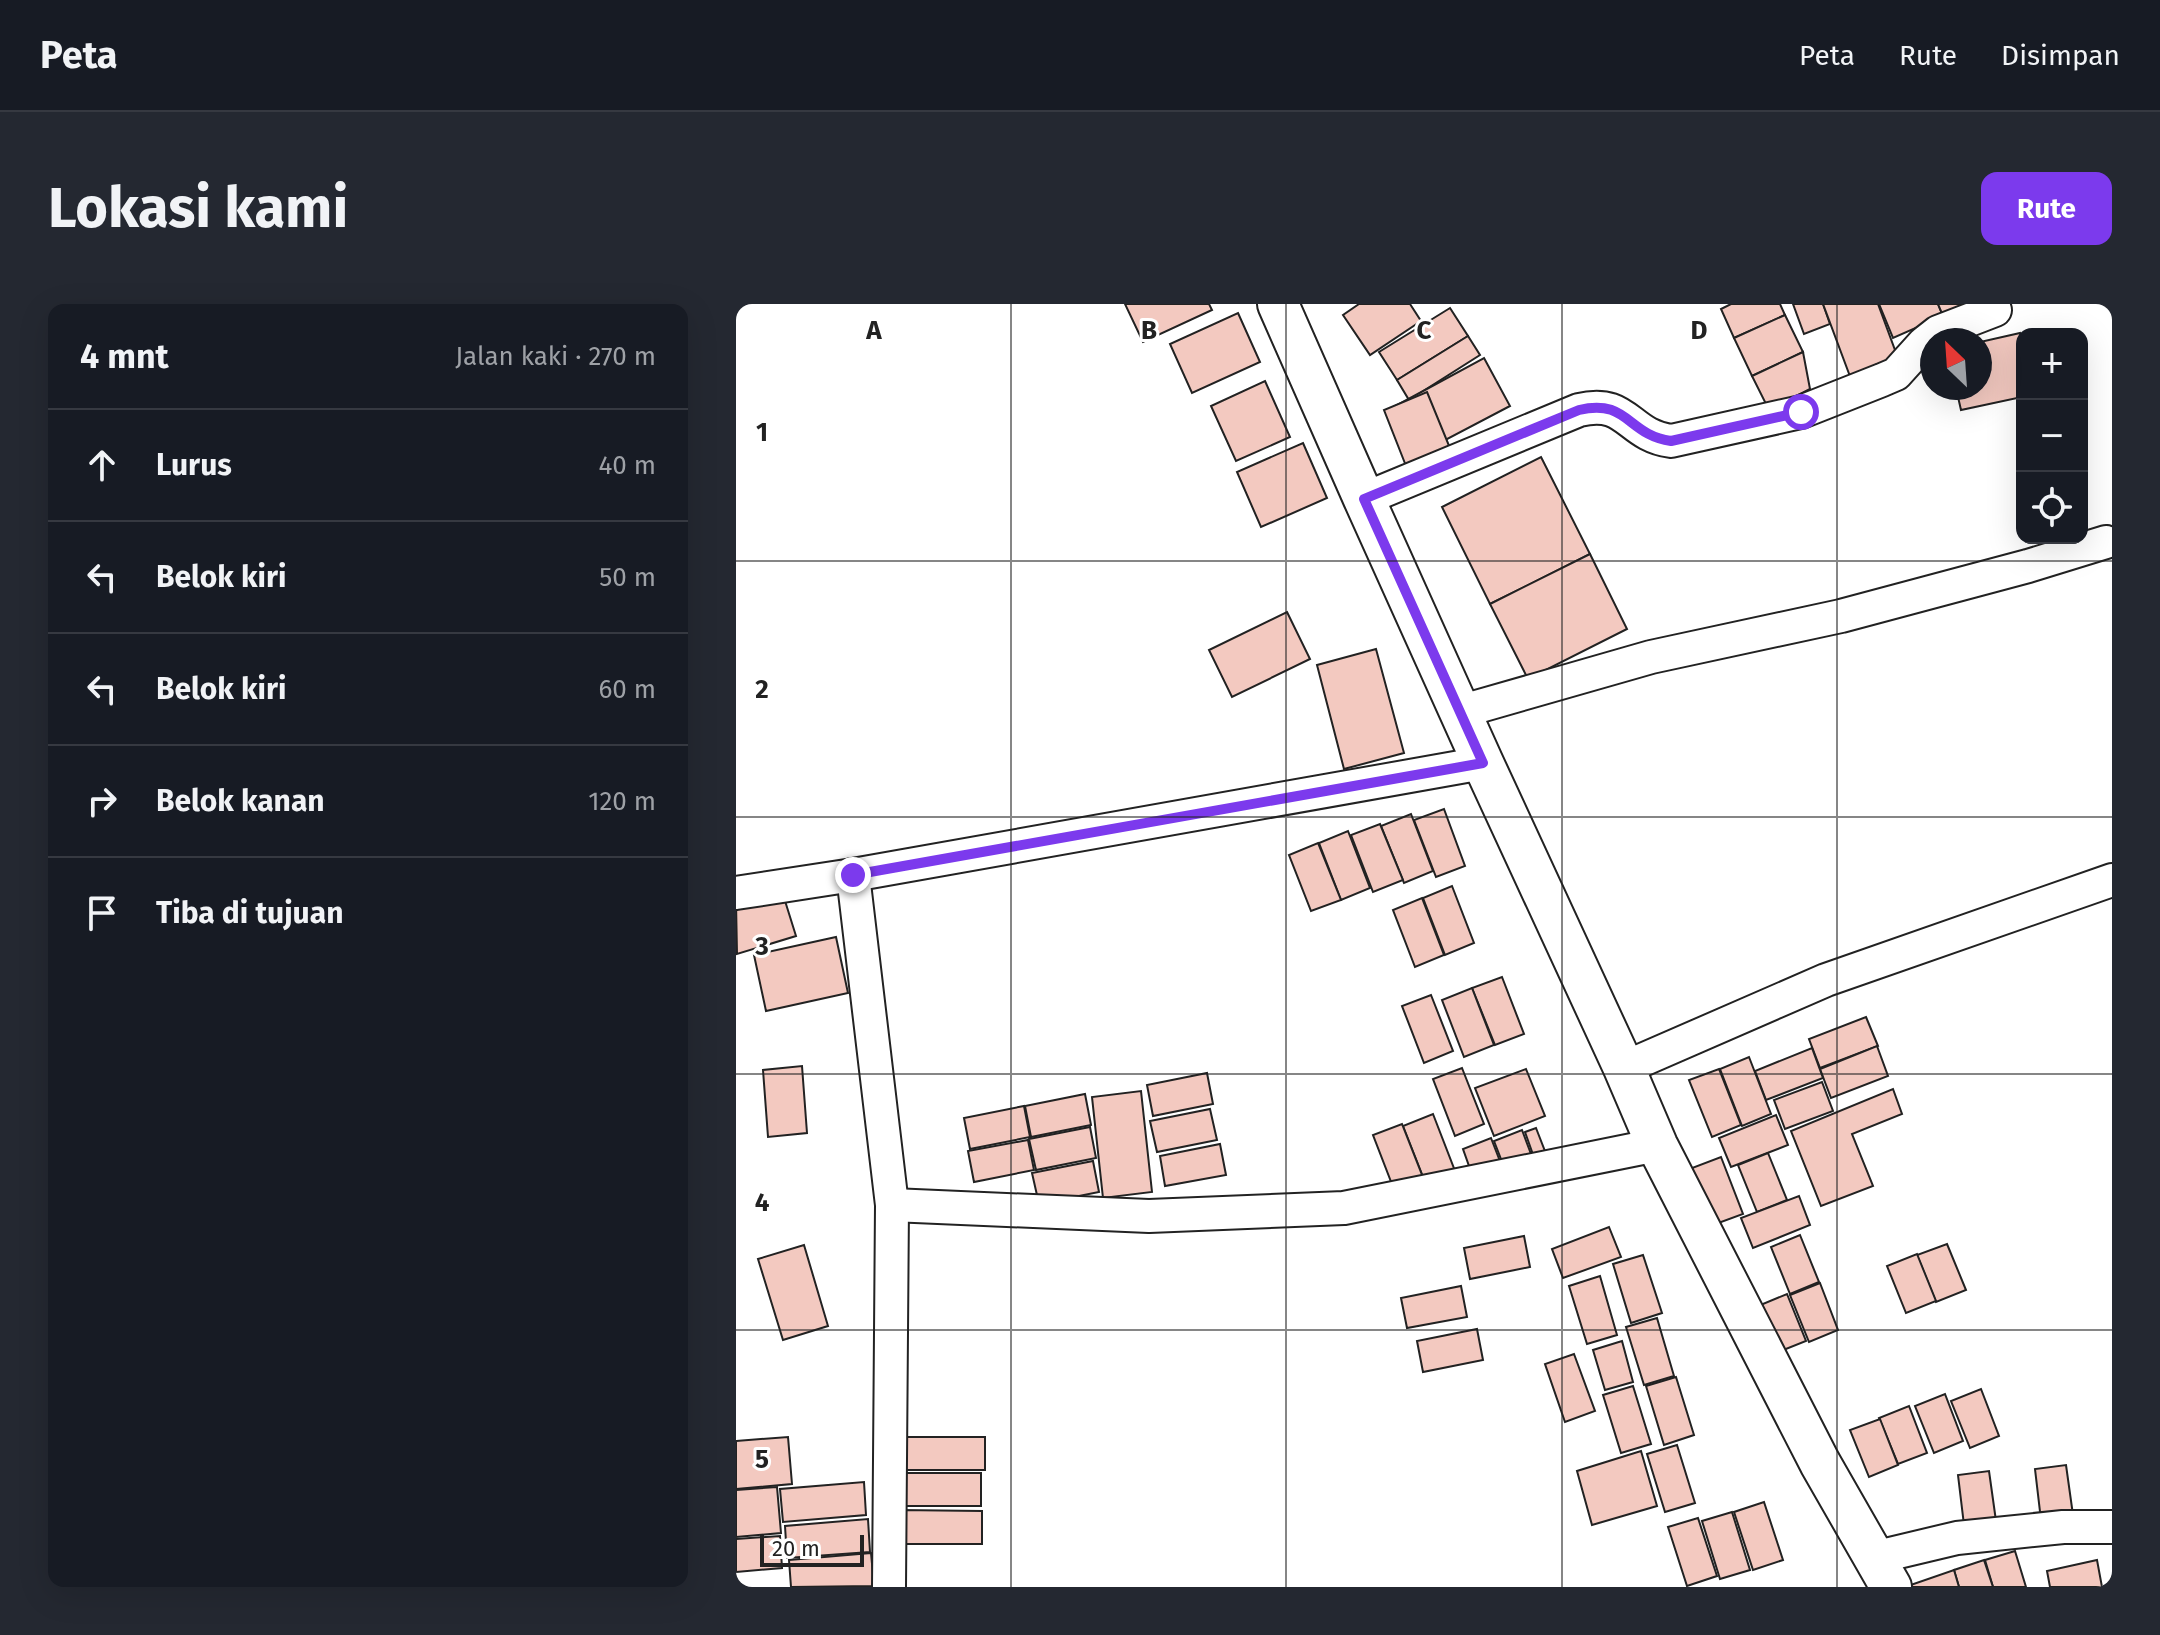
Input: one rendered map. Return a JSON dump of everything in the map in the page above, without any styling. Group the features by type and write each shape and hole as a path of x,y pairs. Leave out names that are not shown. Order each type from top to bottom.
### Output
{"street":[{"path":"1278,304 1459,712 1657,1145 1820,1463 1882,1572 1957,1538 2063,1527 2112,1527"},
{"path":"1364,499 1595,406 1612,408 1642,432 1671,441 1801,412 1896,374 1938,332 1995,310"},
{"path":"1459,712 1651,657 1841,616 2106,542"},
{"path":"736,893 1483,763"},
{"path":"853,875 892,1205 889,1587"},
{"path":"1624,1068 1826,980 2112,880"},
{"path":"892,1205 1149,1216 1344,1208 1657,1145"}],"building":[{"path":"1125,304 1209,304 1212,310 1143,342"},
{"path":"1359,304 1410,304 1421,321 1370,355 1343,315"},
{"path":"1731,304 1780,304 1785,315 1734,338 1721,309"},
{"path":"1793,304 1823,304 1830,324 1804,334"},
{"path":"1823,304 1878,304 1899,361 1851,379"},
{"path":"1879,304 1938,304 1943,316 1893,338"},
{"path":"1938,304 1963,304 1965,307 1943,316"},
{"path":"1450,308 1468,336 1397,380 1379,352"},
{"path":"1238,313 1260,362 1192,393 1170,344"},
{"path":"1785,315 1803,352 1752,376 1734,338"},
{"path":"2016,334 2016,398 1961,410 1959,400 1992,400 1992,339"},
{"path":"1468,336 1480,355 1409,400 1397,380"},
{"path":"1803,352 1810,389 1769,410 1752,376"},
{"path":"1484,358 1510,406 1413,457 1388,410"},
{"path":"1265,381 1290,437 1236,461 1211,406"},
{"path":"1427,392 1452,453 1408,471 1384,410"},
{"path":"1303,443 1327,498 1261,527 1237,472"},
{"path":"1541,457 1590,554 1490,604 1442,507"},
{"path":"1590,554 1627,629 1528,679 1490,604"},
{"path":"1287,612 1310,659 1232,697 1209,650"},
{"path":"1376,649 1404,753 1344,769 1317,665"},
{"path":"1444,809 1465,866 1436,877 1414,820"},
{"path":"1411,814 1433,871 1404,883 1381,826"},
{"path":"1380,824 1403,880 1373,892 1351,835"},
{"path":"1348,831 1370,888 1341,900 1319,843"},
{"path":"1318,843 1341,900 1311,911 1289,855"},
{"path":"1452,886 1474,943 1445,955 1423,898"},
{"path":"781,888 796,936 737,954 736,902"},
{"path":"1422,898 1444,955 1415,967 1393,910"},
{"path":"836,937 848,993 766,1011 754,955"},
{"path":"1502,977 1524,1034 1495,1045 1472,988"},
{"path":"1472,988 1494,1045 1464,1057 1442,1000"},
{"path":"1431,995 1453,1051 1424,1063 1402,1006"},
{"path":"1866,1017 1878,1046 1820,1068 1809,1039"},
{"path":"1877,1046 1888,1076 1831,1098 1820,1069"},
{"path":"1812,1048 1823,1078 1766,1100 1755,1071"},
{"path":"1749,1057 1771,1114 1742,1126 1720,1069"},
{"path":"802,1066 807,1133 768,1137 763,1070"},
{"path":"1462,1068 1484,1124 1455,1136 1433,1079"},
{"path":"1526,1069 1545,1116 1494,1136 1475,1088"},
{"path":"1719,1069 1741,1125 1712,1137 1689,1080"},
{"path":"1207,1073 1213,1104 1153,1116 1147,1085"},
{"path":"1822,1082 1833,1111 1785,1129 1774,1100"},
{"path":"1893,1089 1902,1114 1852,1134 1873,1186 1821,1206 1791,1131"},
{"path":"1141,1091 1152,1192 1103,1198 1092,1097"},
{"path":"1085,1094 1091,1125 1031,1137 1025,1106"},
{"path":"1024,1106 1030,1137 970,1149 964,1118"},
{"path":"1210,1109 1217,1140 1157,1152 1150,1121"},
{"path":"1433,1114 1455,1171 1425,1182 1403,1126"},
{"path":"1776,1115 1788,1145 1731,1167 1719,1138"},
{"path":"1402,1124 1424,1180 1395,1192 1373,1135"},
{"path":"1090,1127 1096,1158 1036,1170 1029,1139"},
{"path":"1536,1128 1548,1159 1536,1163 1525,1132"},
{"path":"1522,1130 1534,1162 1506,1172 1494,1141"},
{"path":"1491,1138 1503,1169 1474,1180 1463,1149"},
{"path":"1028,1140 1034,1170 974,1182 968,1151"},
{"path":"1220,1144 1226,1175 1165,1186 1160,1156"},
{"path":"1768,1153 1787,1200 1757,1212 1738,1165"},
{"path":"1721,1157 1743,1214 1713,1225 1692,1168"},
{"path":"1093,1161 1099,1192 1039,1204 1032,1173"},
{"path":"1799,1196 1810,1225 1753,1248 1741,1218"},
{"path":"1609,1227 1621,1257 1563,1278 1552,1249"},
{"path":"1800,1235 1819,1282 1790,1294 1771,1247"},
{"path":"1524,1236 1530,1267 1470,1279 1464,1248"},
{"path":"1947,1244 1966,1290 1936,1302 1917,1255"},
{"path":"804,1245 828,1326 783,1340 758,1259"},
{"path":"1917,1254 1936,1301 1906,1313 1887,1266"},
{"path":"1643,1255 1662,1313 1631,1323 1613,1264"},
{"path":"1600,1276 1617,1335 1587,1344 1569,1286"},
{"path":"1820,1283 1838,1330 1809,1342 1790,1295"},
{"path":"1461,1286 1467,1317 1407,1328 1401,1298"},
{"path":"1787,1294 1806,1341 1776,1353 1758,1306"},
{"path":"1657,1318 1674,1376 1644,1385 1626,1327"},
{"path":"1477,1329 1483,1360 1423,1372 1417,1341"},
{"path":"1622,1341 1633,1382 1605,1390 1593,1350"},
{"path":"1574,1354 1595,1411 1565,1422 1545,1364"},
{"path":"1676,1377 1694,1435 1664,1445 1646,1386"},
{"path":"1633,1386 1651,1444 1621,1453 1603,1395"},
{"path":"1981,1389 1999,1436 1970,1448 1951,1401"},
{"path":"1945,1394 1963,1441 1934,1453 1915,1406"},
{"path":"1909,1406 1927,1453 1898,1464 1879,1418"},
{"path":"1880,1419 1898,1465 1869,1477 1850,1430"},
{"path":"788,1437 792,1484 736,1489 736,1441"},
{"path":"902,1437 985,1437 985,1470 902,1470"},
{"path":"1677,1445 1695,1503 1665,1512 1647,1454"},
{"path":"1641,1451 1657,1506 1592,1525 1577,1471"},
{"path":"2066,1465 2073,1515 2041,1520 2035,1469"},
{"path":"1989,1471 1996,1521 1964,1525 1958,1475"},
{"path":"898,1473 981,1473 981,1506 898,1506"},
{"path":"864,1482 866,1515 783,1522 780,1489"},
{"path":"777,1487 781,1533 736,1537 736,1490"},
{"path":"1764,1502 1783,1560 1753,1570 1734,1512"},
{"path":"899,1510 982,1511 982,1544 898,1544"},
{"path":"1732,1512 1750,1570 1720,1579 1702,1521"},
{"path":"1698,1518 1717,1576 1687,1586 1668,1527"},
{"path":"868,1519 870,1552 787,1558 785,1526"},
{"path":"780,1536 782,1568 736,1572 736,1539"},
{"path":"2015,1551 2026,1587 1993,1587 1985,1560"},
{"path":"871,1553 874,1586 791,1587 789,1560"},
{"path":"1984,1560 1993,1587 1959,1587 1954,1570"},
{"path":"2097,1560 2102,1587 2050,1587 2047,1571"},
{"path":"1954,1570 1959,1587 1905,1587"}],"route":[{"path":"853,875 1483,763 1364,499 1595,406 1612,408 1642,432 1671,441 1801,412"}]}
